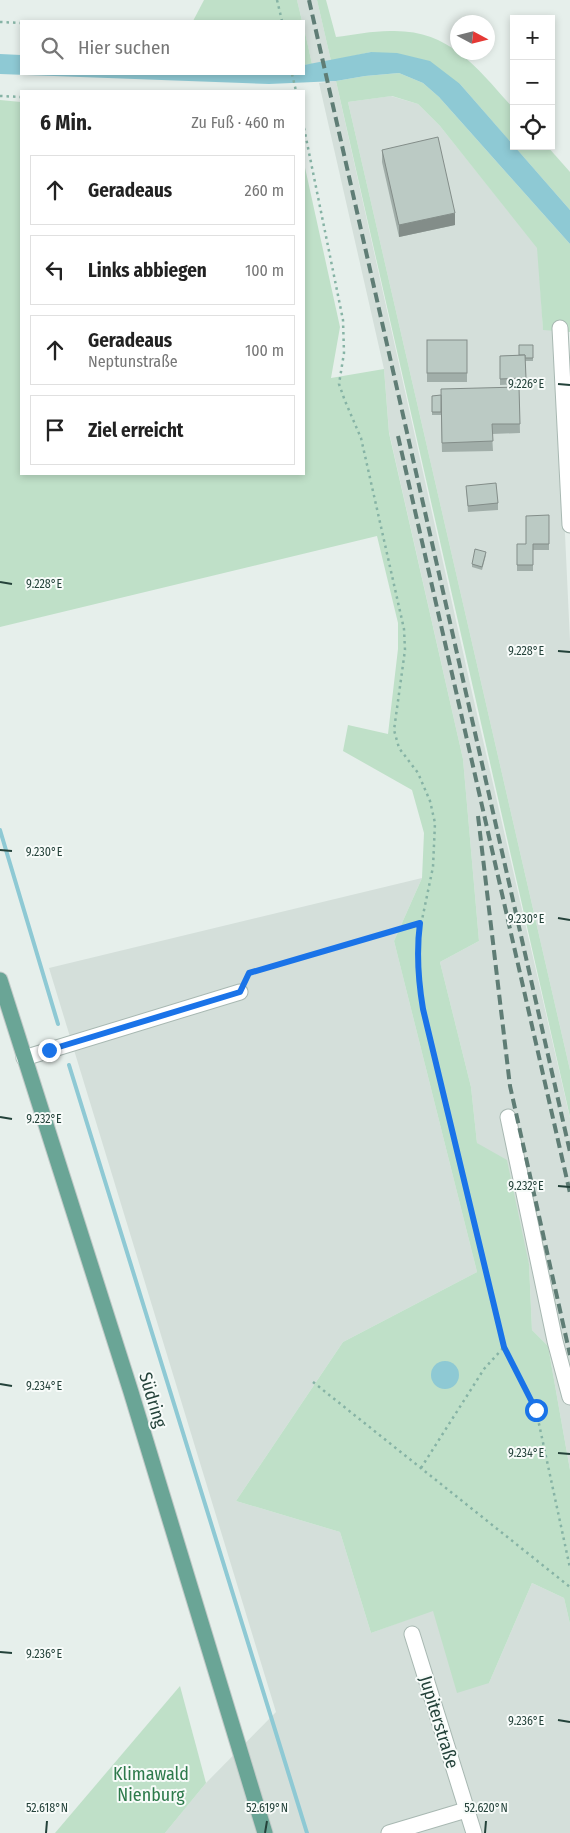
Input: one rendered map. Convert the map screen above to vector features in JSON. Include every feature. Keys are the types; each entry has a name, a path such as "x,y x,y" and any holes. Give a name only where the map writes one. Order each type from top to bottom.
{"main road":[{"name":"Südring","path":"0,980 131,1392 265,1833"}],"street":[{"path":"560,328 570,525"},
{"path":"24,1058 240,992"},
{"path":"508,1117 555,1341 570,1397"},
{"name":"Jupiterstraße","path":"412,1634 474,1833"},
{"path":"389,1833 466,1810"}],"path":[{"path":"277,0 281,20"},
{"path":"0,22 20,23"},
{"path":"292,75 296,90"},
{"path":"0,96 20,97"},
{"path":"305,133 343,320 344,353 339,384 361,438 404,629 405,650 394,730 399,748 418,773 430,801 435,823 430,891 420,923 418,939 418,974 423,1009 504,1347 536,1410 570,1568"},
{"path":"240,992 249,973 420,923"},
{"path":"421,1468 484,1369 504,1347"},
{"path":"313,1382 570,1587"}],"shaded area":[{"path":"297,0 317,0 331,61 312,64 305,32 305,20 302,20"},
{"path":"336,81 471,688 570,1118 570,1470 548,1346 532,1330 529,1264 477,1143 471,1087 440,962 479,941 463,759 389,432 384,369 319,83"},
{"path":"391,96 418,104 440,126 538,248 543,329 552,330 570,641 570,1070 348,102"},
{"path":"422,878 394,941 477,1272 343,1342 236,1501 340,1532 371,1633 433,1610 489,1683 532,1583 564,1598 570,1624 570,1833 165,1833 206,1783 276,1712 49,968"}],"green space":[{"path":"204,0 297,0 302,20 194,20"},
{"path":"317,0 326,0 336,37 383,31 411,32 446,44 450,47 450,60 468,60 510,105 510,141 460,84 371,52 331,61"},
{"path":"305,32 312,64 305,65"},
{"path":"399,73 423,83 439,97 570,244 570,332 543,330 537,248 440,126 418,104 392,96 348,102 570,1070 570,1117 336,81"},
{"path":"0,100 20,102 20,475 305,475 305,168 340,327 331,378 384,369 389,433 463,759 479,941 440,962 471,1087 477,1143 507,1160 529,1264 532,1330 548,1346 570,1470 570,1624 564,1598 532,1583 489,1683 457,1693 433,1611 371,1633 340,1532 236,1501 343,1342 477,1272 394,941 422,878 424,833 412,790 343,751 348,725 388,734 398,649 398,623 377,536 0,627"},
{"path":"518,150 551,150 570,172 570,210"},
{"name":"Klimawald Nienburg","path":"180,1686 206,1783 165,1833 55,1833"}],"water":[{"path":"371,52 397,53 430,61 460,84 510,141 510,150 518,150 570,210 570,244 439,97 423,83 399,73 336,81 269,84 27,75 305,75 305,65"},
{"path":"0,54 20,55 20,75 0,74"},
{"path":"445,1361 455,1365 459,1375 455,1385 445,1389 435,1385 431,1375 435,1365"}],"building":[{"path":"438,137 455,213 399,225 382,150"},
{"path":"427,340 467,340 467,373 427,373"},
{"path":"519,345 533,345 533,358 525,358 525,355 519,355"},
{"path":"525,355 526,378 500,379 500,356"},
{"path":"519,387 520,424 492,424 493,441 442,443 441,389"},
{"path":"441,395 441,412 432,412 432,396"},
{"path":"496,483 498,503 468,506 466,486"},
{"path":"549,515 549,544 533,544 533,565 517,565 517,544 526,544 526,516"},
{"path":"475,549 486,552 482,567 472,564"}],"waterway":[{"path":"0,830 58,1024"},
{"path":"69,1065 307,1833"}],"railway":[{"path":"309,0 570,1152"},
{"path":"398,436 570,1193"},
{"path":"478,816 510,1086 570,1355"}],"route":[{"path":"49,1050 240,992 249,973 420,923 417,957 423,1009 504,1347 536,1410"}]}
